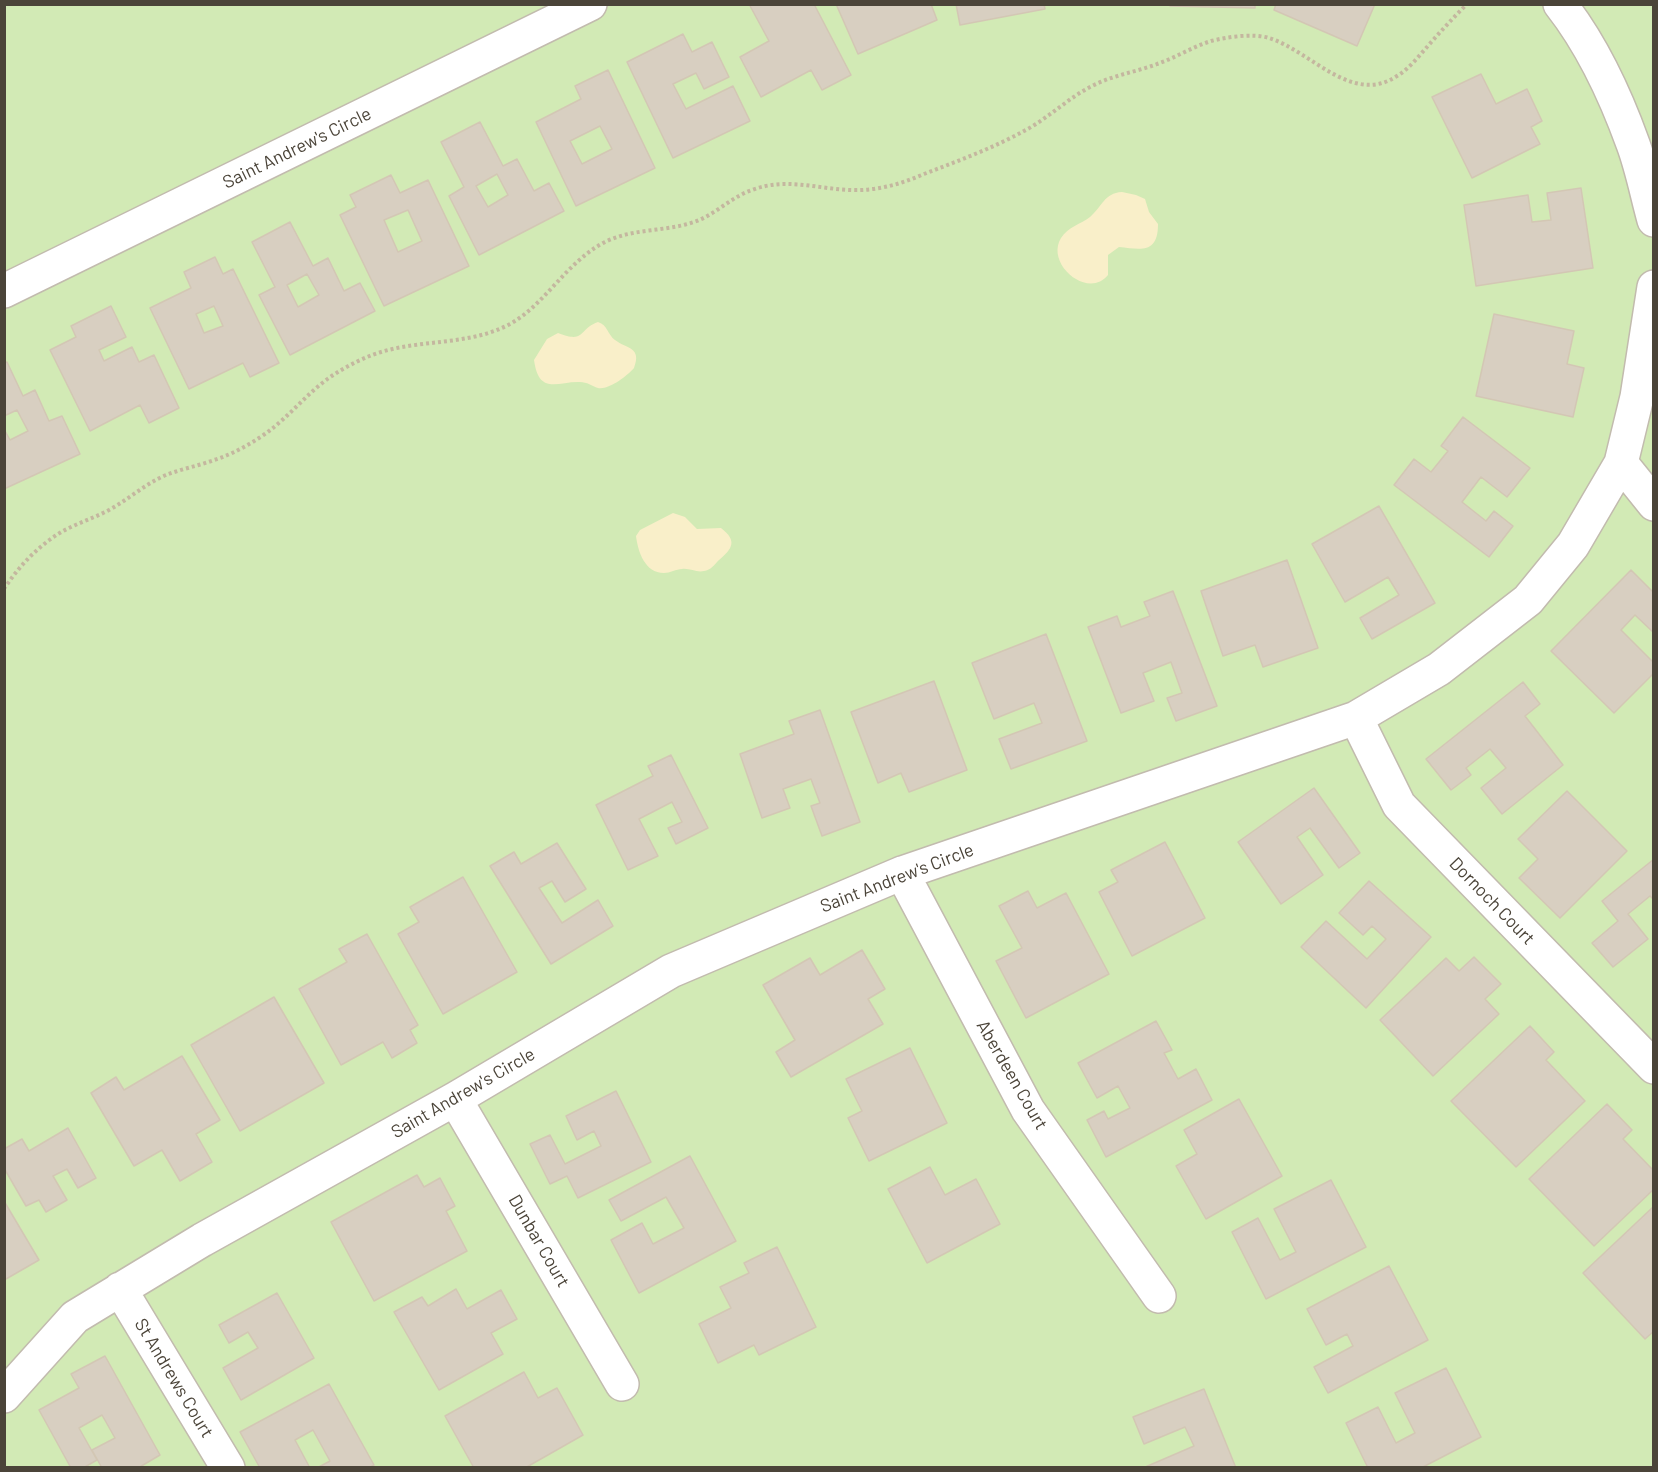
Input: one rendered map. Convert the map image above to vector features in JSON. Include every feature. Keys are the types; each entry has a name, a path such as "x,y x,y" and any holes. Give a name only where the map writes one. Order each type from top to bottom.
{"street":[{"name":"Saint Andrew's Circle","path":"4,291 590,4"},
{"path":"1560,4 1584,38 1603,71 1634,145 1653,220"},
{"name":"Saint Andrew's Circle","path":"4,1396 75,1317 202,1240 455,1099 671,971 902,873 1356,718 1439,669 1528,600 1573,545 1621,463 1637,396 1653,287"},
{"path":"1621,463 1653,504"},
{"name":"Dornoch Court","path":"1356,718 1399,805 1653,1067"},
{"name":"Aberdeen Court","path":"902,873 1028,1110 1159,1296"},
{"name":"Dunbar Court","path":"455,1099 622,1384"},
{"name":"St Andrews Court","path":"120,1289 228,1467"}],"path":[{"path":"4,589 24,562 61,532 109,510 167,474 233,453 280,424 324,382 352,364 374,354 401,347 469,340 513,323 583,257 605,242 626,234 698,221 749,191 766,185 784,183 872,190 895,185 996,145 1026,130 1098,83 1154,66 1212,41 1252,36 1267,37 1341,77 1361,86 1375,86 1402,74 1467,4"}],"green space":[{"path":"5,5 1653,5 1653,1467 5,1467"}],"sand":[{"path":"1122,192 1145,199 1149,212 1158,224 1155,241 1141,249 1119,247 1108,255 1108,275 1100,282 1080,281 1071,276 1059,258 1058,248 1061,238 1071,228 1090,217 1107,198"},
{"path":"598,322 604,325 615,340 635,352 634,368 618,382 602,388 583,382 545,383 540,378 534,360 547,339 558,333 578,336"},
{"path":"673,513 685,517 697,529 721,528 730,537 730,548 712,567 706,570 682,569 664,573 647,566 641,555 636,536 640,530"}],"building":[{"path":"749,4 814,4 851,75 822,90 811,70 761,97 740,57 769,41"},
{"path":"836,4 931,4 937,20 858,54"},
{"path":"956,4 1044,4 1045,9 960,25"},
{"path":"1170,4 1255,4 1255,8 1170,6"},
{"path":"1276,4 1375,4 1357,46 1274,10"},
{"path":"683,34 692,52 712,42 729,77 704,89 696,73 673,84 686,109 733,86 750,121 673,158 627,62"},
{"path":"608,70 655,168 576,206 536,122 581,99 575,86","holes":["600,126 612,149 582,164 570,141"]},
{"path":"1481,74 1496,104 1527,89 1542,121 1531,127 1540,144 1472,178 1432,97"},
{"path":"480,122 503,166 517,159 534,191 549,183 564,211 479,255 449,196 464,187 441,142","holes":["497,174 508,195 488,207 476,186"]},
{"path":"391,175 400,193 428,180 469,266 384,306 340,215 356,207 350,195","holes":["408,210 422,241 398,252 384,220"]},
{"path":"1581,188 1593,268 1476,286 1464,205 1528,195 1532,222 1551,220 1547,193"},
{"path":"290,222 313,266 328,258 344,291 360,283 375,311 290,355 259,295 275,287 252,242","holes":["307,274 319,295 298,307 287,285"]},
{"path":"215,257 223,274 233,269 279,363 250,377 243,363 189,389 150,308 191,288 184,272","holes":["214,306 223,326 204,333 196,314"]},
{"path":"111,306 126,337 99,350 104,361 132,347 139,362 154,355 179,408 149,423 140,405 90,431 50,350 76,337 71,326"},
{"path":"1494,314 1574,331 1567,364 1584,368 1573,417 1476,396"},
{"path":"7,362 23,396 35,390 49,421 62,416 80,454 4,489 4,429 10,440 28,431 17,410 4,416 4,363"},
{"path":"1463,417 1530,468 1507,497 1481,477 1462,502 1486,521 1494,511 1513,526 1489,557 1394,485 1414,459 1431,472 1448,451 1441,446"},
{"path":"1379,506 1435,603 1372,639 1360,618 1399,595 1388,577 1345,602 1312,544"},
{"path":"1287,560 1318,648 1263,667 1255,645 1223,656 1201,591"},
{"path":"1631,570 1654,593 1654,633 1635,615 1621,630 1654,663 1654,673 1614,713 1551,651"},
{"path":"1173,591 1217,706 1176,721 1167,698 1182,693 1171,662 1143,673 1154,701 1121,713 1088,627 1117,616 1121,627 1150,616 1144,602"},
{"path":"1046,634 1087,741 1011,769 999,739 1042,723 1034,703 994,719 972,663"},
{"path":"934,681 967,770 909,792 901,773 878,783 851,712"},
{"path":"1523,682 1540,704 1525,716 1563,765 1502,814 1481,788 1506,768 1490,749 1466,768 1471,775 1451,790 1426,759"},
{"path":"820,710 860,822 822,836 811,806 820,803 811,779 783,789 790,808 762,818 740,754 794,734 789,721"},
{"path":"671,755 708,828 676,844 668,828 682,822 672,802 639,819 658,856 628,870 596,805 653,776 648,766"},
{"path":"1314,788 1360,853 1339,868 1310,828 1297,837 1323,875 1281,904 1238,842"},
{"path":"1567,791 1627,851 1560,918 1519,878 1538,859 1518,839"},
{"path":"1165,842 1205,918 1132,956 1099,892 1118,882 1111,870"},
{"path":"557,843 586,889 565,902 552,881 539,888 562,923 598,900 613,926 551,964 490,866 514,852 521,864"},
{"path":"1654,859 1654,900 1650,896 1628,914 1648,939 1613,967 1592,943 1618,921 1602,901"},
{"path":"463,877 517,972 443,1014 398,934 419,922 410,907"},
{"path":"1369,881 1431,937 1366,1008 1301,947 1326,921 1367,959 1386,939 1372,926 1363,935 1339,913"},
{"path":"1028,891 1037,908 1066,893 1109,974 1026,1018 996,961 1022,948 999,906"},
{"path":"367,934 418,1025 410,1030 417,1043 392,1058 383,1042 341,1065 299,989 347,962 339,949"},
{"path":"862,950 885,989 868,999 883,1024 791,1077 776,1052 795,1040 763,985 810,958 820,975"},
{"path":"1474,957 1501,984 1485,999 1499,1014 1433,1076 1380,1020 1446,958 1459,971"},
{"path":"274,997 324,1083 240,1131 191,1045"},
{"path":"1156,1021 1172,1050 1164,1053 1178,1079 1196,1069 1212,1100 1106,1157 1087,1120 1104,1111 1108,1119 1130,1108 1118,1086 1097,1098 1078,1063"},
{"path":"1530,1026 1554,1052 1546,1060 1585,1101 1516,1167 1451,1101"},
{"path":"910,1048 947,1123 869,1161 848,1118 862,1111 846,1079"},
{"path":"182,1056 220,1120 196,1134 212,1162 180,1181 162,1150 134,1166 91,1093 116,1077 124,1090"},
{"path":"616,1091 651,1162 578,1198 567,1176 550,1184 530,1144 550,1135 565,1164 601,1146 594,1131 577,1140 566,1116"},
{"path":"1239,1099 1282,1176 1206,1219 1176,1166 1197,1154 1184,1130"},
{"path":"1607,1104 1632,1130 1623,1139 1654,1171 1654,1189 1594,1246 1529,1179"},
{"path":"68,1128 96,1178 78,1188 67,1169 53,1176 67,1200 46,1212 39,1200 26,1206 4,1168 4,1149 22,1139 29,1151"},
{"path":"690,1156 736,1241 639,1293 611,1240 642,1223 653,1244 684,1228 666,1197 621,1221 609,1200"},
{"path":"930,1167 945,1195 976,1179 1000,1224 927,1263 888,1189"},
{"path":"417,1175 424,1187 440,1178 455,1206 446,1211 467,1251 374,1301 331,1222"},
{"path":"1331,1180 1366,1247 1266,1299 1232,1232 1258,1218 1280,1260 1296,1252 1274,1209"},
{"path":"4,1201 39,1260 6,1279 4,1276"},
{"path":"1653,1207 1654,1331 1645,1339 1583,1273"},
{"path":"777,1247 816,1327 759,1355 754,1345 718,1363 699,1324 731,1308 720,1287 749,1273 744,1263"},
{"path":"1389,1266 1428,1340 1328,1393 1314,1367 1353,1346 1347,1334 1326,1345 1307,1309"},
{"path":"456,1289 467,1309 501,1290 517,1319 491,1333 503,1354 439,1390 394,1312 422,1297 428,1306"},
{"path":"277,1293 314,1358 241,1400 223,1368 258,1348 248,1332 229,1343 219,1325"},
{"path":"105,1356 160,1455 138,1468 102,1468 92,1450 115,1438 102,1415 79,1428 97,1460 83,1468 71,1468 39,1410 79,1388 71,1374"},
{"path":"1446,1368 1481,1437 1421,1468 1368,1468 1346,1423 1378,1407 1396,1443 1415,1433 1395,1393"},
{"path":"524,1372 538,1398 557,1388 583,1435 525,1468 474,1468 445,1416"},
{"path":"329,1384 374,1465 369,1468 317,1468 330,1461 313,1430 295,1440 310,1468 260,1468 240,1432"},
{"path":"1204,1389 1236,1468 1143,1468 1194,1446 1185,1427 1144,1444 1133,1417"}]}
